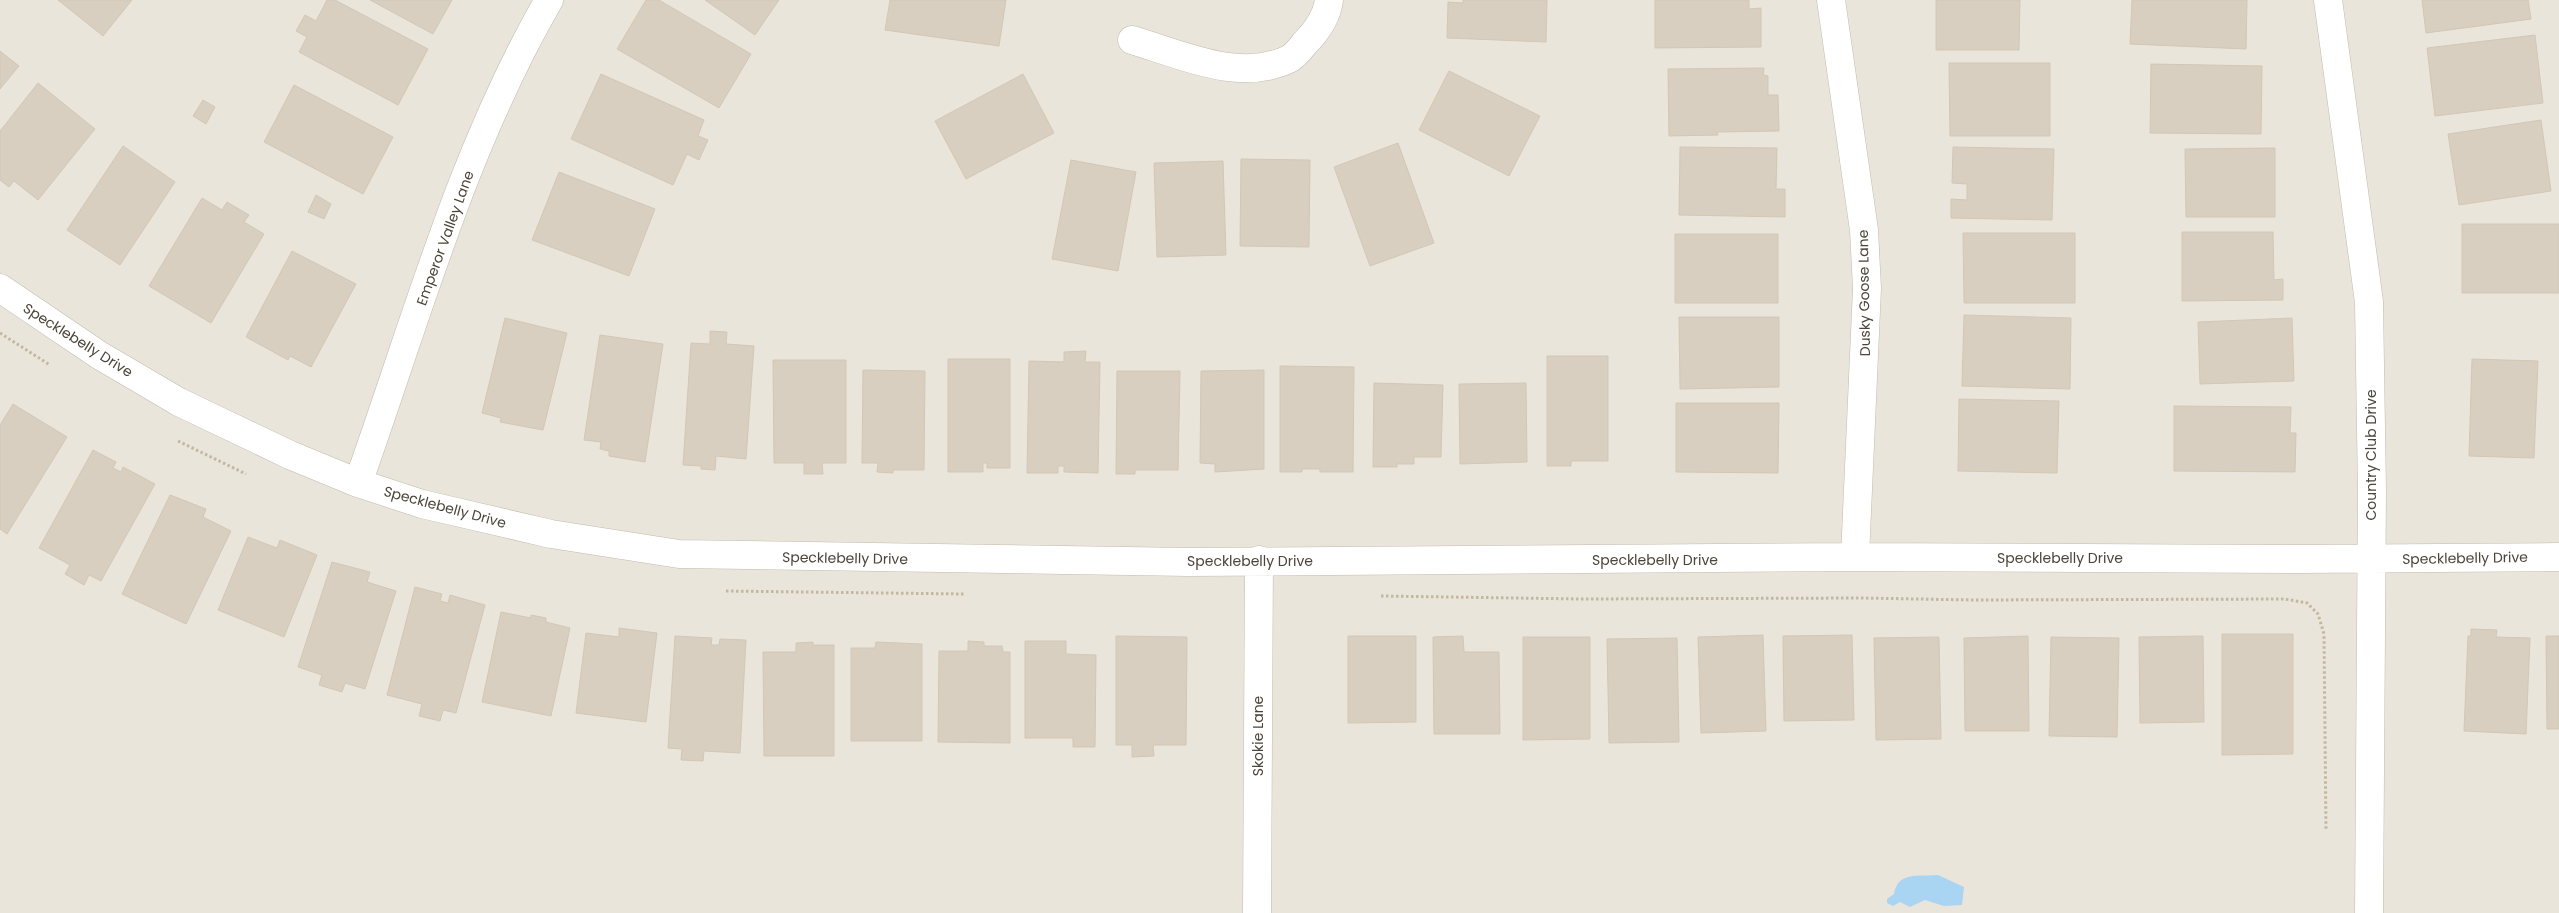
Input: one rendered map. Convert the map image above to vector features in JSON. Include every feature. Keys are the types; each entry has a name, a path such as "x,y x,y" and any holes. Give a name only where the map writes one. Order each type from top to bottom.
{"street":[{"name":"Emperor Valley Lane","path":"358,483 434,262 481,138 549,0"},
{"path":"1132,40 1233,69 1260,68 1290,59 1314,34 1328,10 1329,0"},
{"name":"Dusky Goose Lane","path":"1831,0 1864,230 1867,288 1855,557"},
{"name":"Country Club Drive","path":"2328,0 2369,302 2372,378 2369,913"},
{"name":"Specklebelly Drive","path":"0,288 99,355 179,402 290,456 358,483 422,504 551,534 679,554 1079,561 1696,560 1855,557 2370,559 2559,557"},
{"name":"Skokie Lane","path":"1257,913 1259,560"}],"shaded area":[{"path":"0,0 2559,0 2559,913 0,913"}],"water":[{"path":"1938,875 1964,887 1962,905 1944,906 1925,900 1910,907 1900,902 1893,906 1887,903 1887,899 1894,894 1896,886 1905,878"}],"building":[{"path":"58,0 132,0 103,36"},
{"path":"327,0 335,0 428,49 398,105 299,52 307,37 296,31 305,15 316,21"},
{"path":"370,0 452,0 433,34"},
{"path":"646,0 659,0 751,54 719,108 617,49"},
{"path":"705,0 779,0 755,35"},
{"path":"890,0 1006,0 999,46 885,30"},
{"path":"1463,0 1547,0 1546,42 1447,38 1448,2 1463,3"},
{"path":"1655,0 1749,0 1749,9 1761,8 1761,47 1655,48"},
{"path":"1936,0 2020,0 2019,50 1936,50"},
{"path":"2132,0 2247,0 2246,49 2130,44"},
{"path":"2422,0 2528,0 2531,19 2426,33"},
{"path":"2535,35 2543,103 2435,116 2427,48"},
{"path":"0,51 19,66 0,89"},
{"path":"1949,63 2050,63 2050,136 1950,136"},
{"path":"2151,64 2262,66 2261,134 2150,133"},
{"path":"1764,68 1763,75 1768,76 1768,95 1778,95 1779,131 1717,132 1718,135 1669,136 1668,69"},
{"path":"1449,71 1540,116 1509,176 1419,130"},
{"path":"601,74 704,120 698,136 708,140 699,160 687,154 673,185 571,139"},
{"path":"1023,74 1054,133 966,179 935,121"},
{"path":"38,83 95,129 38,200 14,181 9,187 0,180 0,131"},
{"path":"294,85 393,137 363,194 264,142"},
{"path":"203,100 215,107 206,124 193,116"},
{"path":"2541,120 2551,191 2459,205 2448,134"},
{"path":"1398,143 1434,243 1370,266 1334,167"},
{"path":"123,146 175,182 120,265 67,230"},
{"path":"1680,147 1777,148 1776,189 1785,189 1785,217 1679,215"},
{"path":"1953,147 2054,149 2052,220 1951,218 1951,199 1967,200 1967,184 1952,183"},
{"path":"2275,148 2275,217 2186,217 2185,149"},
{"path":"1241,159 1310,160 1309,247 1240,246"},
{"path":"1071,160 1136,172 1118,271 1052,259"},
{"path":"1223,161 1226,255 1157,257 1154,163"},
{"path":"559,172 655,209 629,276 532,240"},
{"path":"316,195 331,204 324,219 308,212"},
{"path":"202,198 222,210 227,202 249,215 244,222 264,234 211,323 149,286"},
{"path":"2462,224 2559,224 2559,293 2462,293"},
{"path":"2182,232 2273,232 2274,280 2283,279 2283,300 2182,301"},
{"path":"1963,233 2075,233 2075,303 1964,303"},
{"path":"1675,234 1778,234 1778,303 1675,303"},
{"path":"292,251 356,284 311,367 290,356 288,360 246,337"},
{"path":"1964,315 2071,318 2070,389 1962,386"},
{"path":"1679,317 1779,317 1779,387 1680,389"},
{"path":"505,318 567,333 543,430 500,422 501,418 482,413"},
{"path":"2292,318 2294,381 2200,384 2198,322"},
{"path":"710,331 727,332 726,344 754,346 746,459 716,456 715,470 701,469 701,466 683,465 691,343 710,344"},
{"path":"600,335 663,344 645,462 609,456 609,451 600,449 601,442 584,440"},
{"path":"1086,351 1085,362 1100,362 1098,473 1064,472 1064,466 1058,466 1058,473 1027,473 1029,361 1064,362 1064,352"},
{"path":"1547,356 1608,356 1608,461 1571,461 1571,466 1547,466"},
{"path":"948,359 1010,359 1010,468 987,468 987,463 983,463 983,472 948,472"},
{"path":"2472,359 2538,361 2534,458 2469,456"},
{"path":"773,360 846,360 846,463 822,463 823,474 804,474 804,463 774,463"},
{"path":"1280,366 1354,367 1353,472 1320,472 1320,469 1302,469 1302,472 1280,472"},
{"path":"863,370 925,371 924,470 893,470 893,473 877,472 878,463 862,463"},
{"path":"1264,370 1264,469 1215,472 1215,464 1200,463 1201,371"},
{"path":"1117,371 1180,371 1178,470 1135,470 1135,474 1116,474"},
{"path":"1374,383 1443,385 1441,457 1414,457 1414,464 1397,464 1397,467 1373,467"},
{"path":"1526,383 1527,462 1460,464 1459,384"},
{"path":"1959,399 2059,401 2057,473 1958,471"},
{"path":"1676,403 1779,403 1778,473 1676,472"},
{"path":"13,404 67,437 7,534 0,529 0,425"},
{"path":"2174,406 2291,407 2290,433 2296,433 2295,472 2174,471"},
{"path":"93,450 116,462 113,468 121,472 123,467 155,484 101,581 89,575 84,585 65,574 70,565 39,548"},
{"path":"170,495 206,509 203,517 231,531 186,624 122,594"},
{"path":"248,537 277,548 280,540 317,555 284,637 218,610"},
{"path":"332,562 370,572 367,582 396,591 365,689 345,683 342,692 319,685 322,675 298,667"},
{"path":"415,587 442,594 440,601 448,603 450,595 485,605 456,713 443,710 440,721 419,716 422,704 387,695"},
{"path":"501,612 531,618 531,615 546,618 546,622 570,628 551,716 482,702"},
{"path":"619,628 657,633 646,722 576,713 586,633 619,637"},
{"path":"2471,629 2497,630 2496,637 2530,638 2526,734 2464,731 2468,636 2471,636"},
{"path":"2222,634 2293,634 2293,754 2222,755"},
{"path":"1763,635 1766,731 1701,733 1698,637"},
{"path":"1852,635 1854,720 1784,721 1783,636"},
{"path":"675,636 712,638 711,645 719,645 720,639 746,640 740,753 704,751 703,761 681,760 682,749 668,748"},
{"path":"1116,636 1187,637 1186,745 1153,745 1154,756 1132,757 1132,745 1116,745"},
{"path":"1348,636 1416,636 1416,722 1348,723"},
{"path":"1463,636 1464,652 1499,652 1500,734 1434,734 1433,637"},
{"path":"2028,636 2029,731 1965,731 1964,638"},
{"path":"2203,636 2204,722 2140,723 2139,637"},
{"path":"2546,636 2559,636 2559,729 2547,729"},
{"path":"1523,637 1590,637 1590,739 1523,740"},
{"path":"1939,637 1941,739 1876,740 1874,638"},
{"path":"2051,637 2119,638 2117,737 2049,736"},
{"path":"1677,638 1679,742 1609,743 1607,639"},
{"path":"968,641 984,642 984,646 1002,646 1003,652 1010,652 1010,743 938,742 939,651 968,651"},
{"path":"1025,641 1066,641 1066,654 1096,655 1095,747 1073,747 1073,738 1025,738"},
{"path":"813,642 813,645 834,645 834,756 764,756 763,652 796,652 796,643"},
{"path":"876,642 922,644 922,741 851,741 851,648 875,648"}]}
